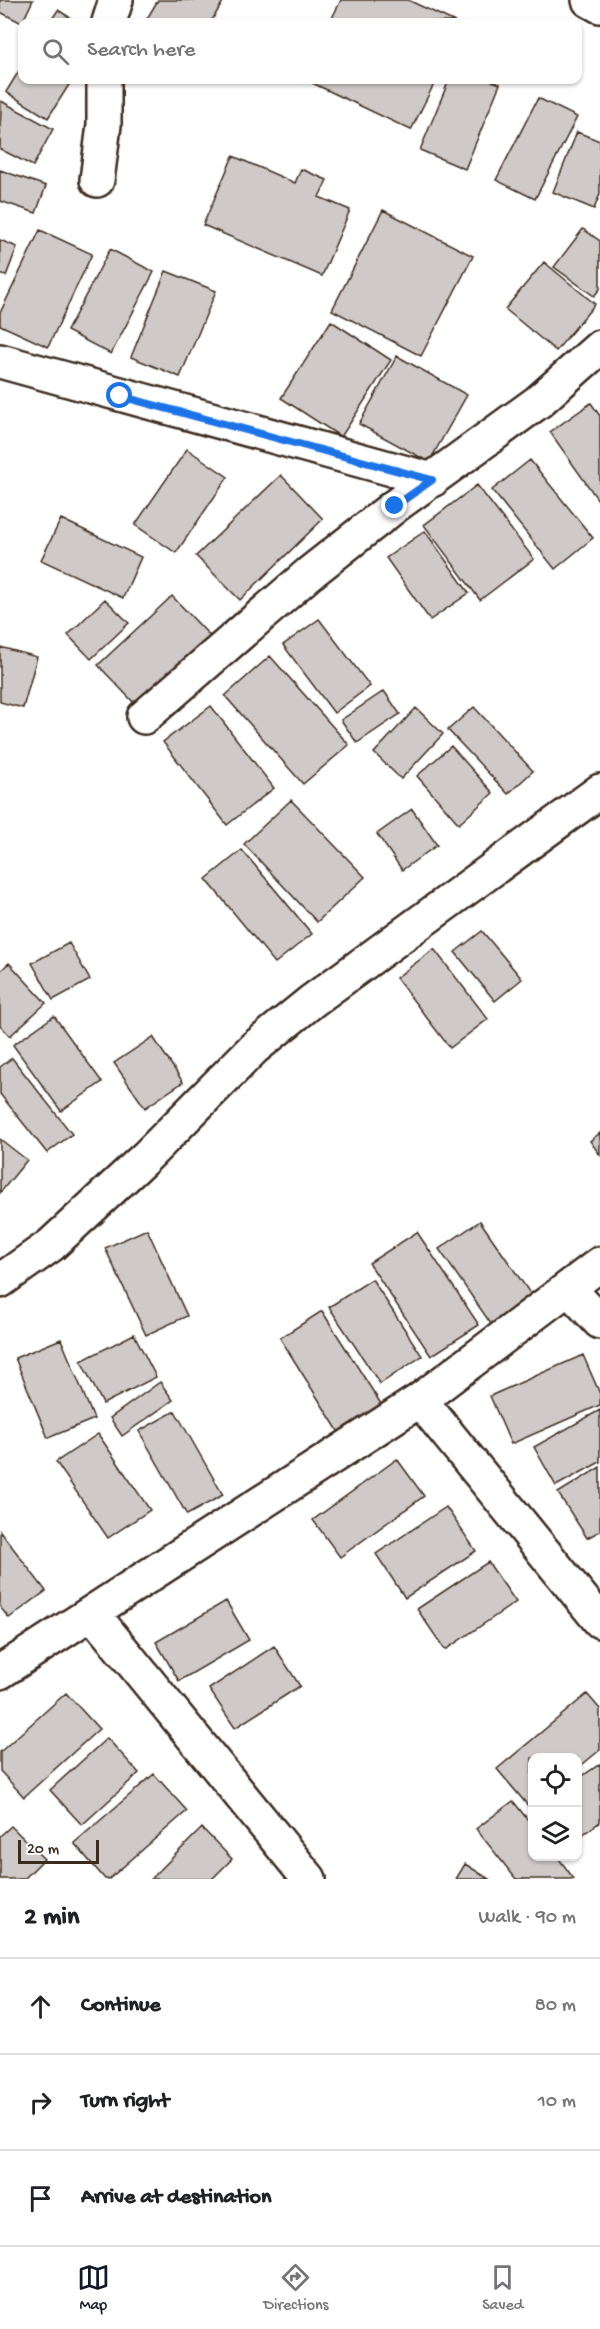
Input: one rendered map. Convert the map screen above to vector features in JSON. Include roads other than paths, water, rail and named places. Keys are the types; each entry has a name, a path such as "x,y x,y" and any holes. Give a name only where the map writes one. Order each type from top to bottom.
{"street":[{"path":"110,18 116,0"},
{"path":"589,0 600,6"},
{"path":"97,180 104,124 104,84"},
{"path":"144,717 310,573 395,506 538,402 600,347"},
{"path":"0,361 432,480"},
{"path":"0,1281 51,1245 146,1157 254,1048 312,1001 600,791"},
{"path":"0,1672 420,1400 600,1264"},
{"path":"568,1288 600,1322"},
{"path":"420,1400 600,1621"},
{"path":"92,1613 309,1879"}]}
